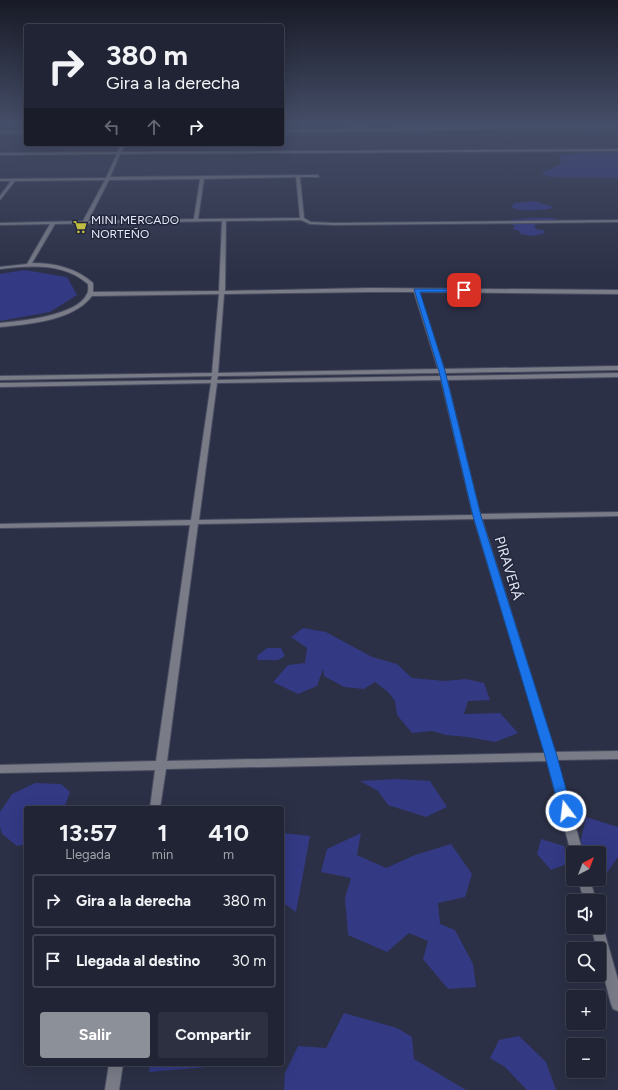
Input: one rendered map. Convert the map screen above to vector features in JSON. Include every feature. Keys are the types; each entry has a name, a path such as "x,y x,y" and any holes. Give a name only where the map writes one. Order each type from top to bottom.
{"street":[{"path":"85,222 110,174"},
{"path":"298,176 302,219"},
{"path":"0,180 318,176"},
{"path":"196,219 202,178"},
{"path":"0,199 14,180"},
{"path":"0,224 196,219 302,219 310,223 334,224 618,221"},
{"path":"155,806 214,378 222,292 224,220"},
{"path":"29,265 53,223"},
{"path":"0,268 29,265 64,269 84,276 91,284 90,294 82,303 62,313 25,323 0,325"},
{"path":"90,294 416,290 618,292"},
{"name":"PIRAVERÁ","path":"416,290 443,375 477,516 551,756 575,846"},
{"path":"443,375 618,368"},
{"path":"0,378 618,375"},
{"path":"0,385 214,378"},
{"path":"0,526 618,514"},
{"path":"0,769 618,755"},
{"path":"599,934 618,1004"},
{"path":"112,1090 116,1066"}],"shaded area":[{"path":"543,174 618,174 618,178 550,177"},
{"path":"535,201 553,207 550,209 519,210 511,207 515,203"},
{"path":"553,218 559,220 553,223 534,226 536,229 543,230 545,233 534,236 520,234 519,231 513,229 515,226 507,222 509,220"},
{"path":"24,270 67,277 77,295 50,312 0,321 0,274"},
{"path":"303,628 326,632 372,657 397,664 412,678 445,681 466,679 484,683 490,700 468,701 464,714 500,713 518,733 495,742 446,735 432,731 412,733 397,715 395,701 388,692 375,682 364,689 344,687 324,676 323,669 317,686 298,694 273,682 288,665 305,663 307,648 291,637"},
{"path":"267,648 281,648 285,656 278,660 258,660 257,656"},
{"path":"396,779 430,781 447,807 426,817 388,805 378,791 360,781"},
{"path":"35,783 61,784 70,792 65,806 24,806 24,844 17,846 2,834 0,827 0,812 12,794"},
{"path":"586,817 618,827 618,857 606,874 606,846 580,846"},
{"path":"284,833 310,836 296,912 284,903"},
{"path":"361,833 357,855 386,868 415,855 451,844 472,874 465,897 438,903 440,924 455,930 473,964 476,987 448,989 423,959 428,941 409,933 387,952 348,935 345,898 351,878 321,872 327,849"},
{"path":"541,839 564,846 566,864 551,870 537,854"},
{"path":"344,1013 397,1028 412,1037 414,1059 466,1090 284,1090 285,1073 298,1046 326,1048"},
{"path":"519,1036 546,1062 556,1090 527,1090 505,1067 490,1058 499,1040"},
{"path":"150,1066 219,1066 149,1072"}],"place":[{"name":"MINI MERCADO NORTEÑO","path":"80,227"}],"route":[{"path":"464,290 416,290 442,371 477,516 551,756 566,811"}]}
